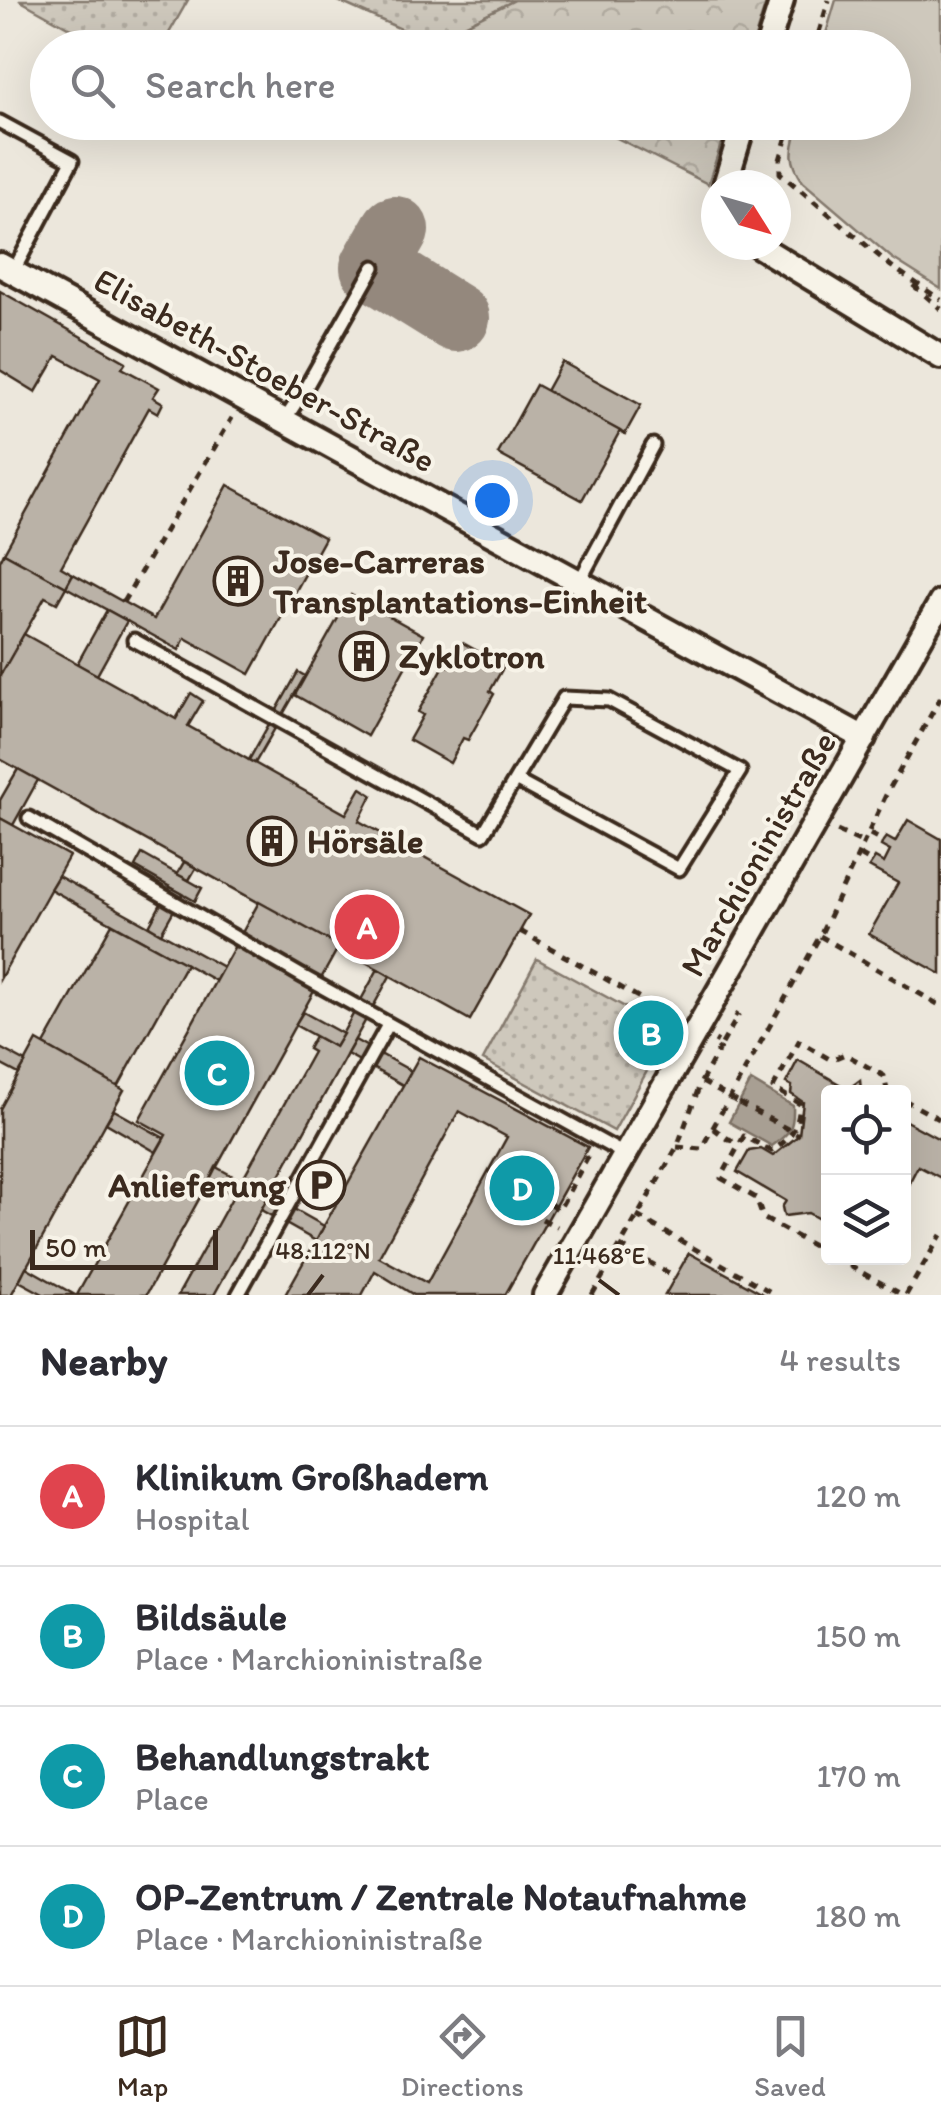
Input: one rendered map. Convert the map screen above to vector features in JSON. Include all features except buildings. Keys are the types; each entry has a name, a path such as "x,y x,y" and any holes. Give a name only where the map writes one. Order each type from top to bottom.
{"street":[{"path":"773,30 782,0"},
{"path":"730,170 739,140"},
{"path":"782,260 941,357"},
{"name":"Elisabeth-Stoeber-Straße","path":"6,268 864,738"},
{"name":"Marchioninistraße","path":"545,1295 941,602"}],"lane":[{"path":"0,122 30,138"},
{"path":"6,268 72,160 34,140"},
{"path":"284,420 374,267"},
{"path":"579,582 653,445"},
{"path":"134,640 483,834 515,780 564,698 609,700 740,771 679,869 515,780"},
{"path":"29,818 388,1025 627,1156"},
{"path":"238,1295 388,1025"}],"path":[{"path":"820,30 829,0"},
{"path":"786,140 780,173 941,308"},
{"path":"891,266 941,300"},
{"path":"124,602 244,398"},
{"path":"677,1147 701,1149 820,936 886,795 941,697"},
{"path":"817,822 866,844"},
{"path":"870,834 884,842"},
{"path":"860,855 872,862"},
{"path":"520,932 698,1030"},
{"path":"820,936 941,1006"},
{"path":"722,1044 738,1016 735,1014"},
{"path":"821,1250 764,1218 756,1198 722,1178 744,1136 772,1150 791,1138 798,1124 800,1104 773,1088 798,1041 831,1060 845,1054 884,1076 886,1085"},
{"path":"592,1295 677,1147 701,1082 799,1136"},
{"path":"911,1104 941,1120"},
{"path":"713,1128 740,1144"},
{"path":"550,1204 559,1210"},
{"path":"637,1216 776,1295"},
{"path":"542,1219 558,1228"},
{"path":"849,1265 904,1295 941,1235"},
{"path":"620,1246 676,1277"}],"green space":[{"path":"19,0 188,0 171,30 73,30"},
{"path":"336,0 515,0 454,30 403,30"},
{"path":"515,0 767,0 757,30 454,30"},
{"path":"836,0 941,0 941,289 892,258 803,182 795,166 795,140 911,140 911,30 827,30"},
{"path":"621,140 722,140 713,170 701,170 701,180"},
{"path":"537,959 669,1031 614,1131 483,1060"}],"shaded area":[{"path":"751,1081 793,1106 790,1129 772,1146 729,1122"}],"taxiway":[{"path":"395,230 374,267 456,318"}],"place":[{"name":"Jose-Carreras Transplantations-Einheit","path":"238,581"},
{"name":"Zyklotron","path":"364,656"},
{"name":"Hörsäle","path":"272,841"},
{"name":"Klinikum Großhadern","path":"367,927"},
{"name":"Bildsäule","path":"651,1033"},
{"name":"Behandlungstrakt","path":"217,1073"},
{"name":"Anlieferung","path":"321,1185"},
{"name":"OP-Zentrum / Zentrale Notaufnahme","path":"522,1188"}]}
